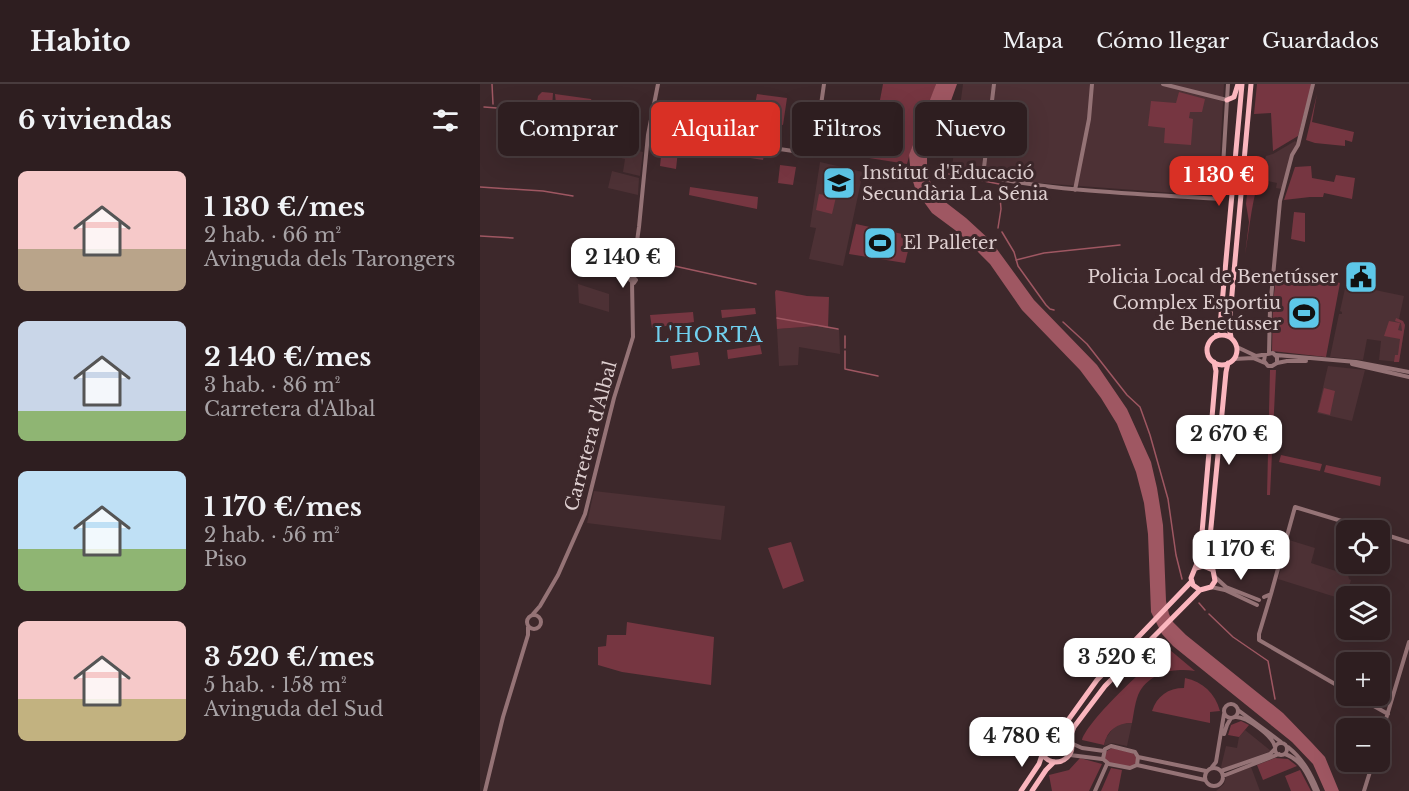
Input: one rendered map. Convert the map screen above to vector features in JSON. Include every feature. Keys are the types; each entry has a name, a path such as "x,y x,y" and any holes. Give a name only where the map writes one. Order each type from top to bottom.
{"main road":[{"path":"1227,98 1234,97 1240,84"},
{"path":"1061,730 1097,680 1191,582 1191,574 1200,556 1216,371 1208,348 1220,326 1240,84"},
{"path":"1214,362 1228,363 1234,359 1237,347 1231,337 1229,327 1251,84"},
{"path":"1216,336 1231,337"},
{"path":"1070,737 1074,727 1105,686 1200,590 1211,587 1215,577 1208,558 1228,363"},
{"path":"1196,568 1203,566 1210,568"},
{"path":"1191,582 1200,590"},
{"path":"1021,791 1039,765 1042,755 1040,744 1045,734 1052,730 1061,730 1070,737 1073,744 1070,754 1063,761 1054,762 1042,755"},
{"path":"1032,791 1054,762"}],"street":[{"name":"Carretera d'Albal","path":"533,614 558,575 585,514 611,408 633,337 633,279 649,130 658,84"},
{"path":"649,130 814,154 824,84"},
{"path":"994,84 983,176 1030,186 1221,200 1228,84"},
{"path":"1075,190 1089,119 1092,84"},
{"path":"1163,84 1227,98"},
{"path":"1265,363 1280,201 1292,155 1298,145 1313,84"},
{"path":"1237,347 1256,356 1267,354 1356,362 1408,374"},
{"path":"1276,355 1277,363"},
{"path":"1234,359 1253,358 1270,366 1296,361 1351,364 1408,374"},
{"path":"1260,608 1269,601 1295,507 1338,520"},
{"path":"1390,536 1409,542"},
{"path":"1215,577 1260,608"},
{"path":"1211,587 1227,590 1260,608"},
{"path":"1271,594 1264,597 1260,608 1263,619 1258,639 1336,685"},
{"path":"1264,597 1269,601"},
{"name":"Carretera d'Albal","path":"539,616 540,606"},
{"path":"485,791 507,700 528,635 527,618 533,614 539,616 540,625 528,635"},
{"path":"528,627 534,629"},
{"path":"1387,718 1408,646"},
{"path":"1070,754 1103,759 1107,764 1130,768 1137,765 1205,780 1212,785 1220,783 1216,759 1223,709 1228,704 1234,705 1299,757 1311,774 1316,791"},
{"path":"1374,706 1388,714"},
{"path":"1218,771 1226,727 1238,710"},
{"path":"1224,714 1248,720 1272,740 1279,754"},
{"path":"1218,771 1270,754 1281,742"},
{"path":"1073,744 1082,748 1104,751"},
{"path":"1103,759 1104,751 1108,747 1115,747 1133,751 1138,757 1206,771 1218,771 1285,754 1300,763 1316,791"},
{"path":"1285,754 1288,747"},
{"path":"1137,765 1138,757"},
{"path":"1095,791 1107,764"},
{"path":"1205,780 1206,771"},
{"path":"1364,791 1370,772"},
{"path":"1210,791 1212,785"}],"shaded area":[{"path":"883,84 936,84 930,102 915,102 915,138 907,164 869,158 869,156 903,156 903,102 880,102"},
{"path":"936,84 957,84 951,102 929,102"},
{"path":"963,84 1224,84 1218,193 1215,196 1026,182 952,167 953,156 1027,156 1027,102 961,102"},
{"path":"1257,84 1312,84 1298,136 1273,151 1271,113 1254,114"},
{"path":"542,92 553,93 552,102 537,102"},
{"path":"1179,92 1205,99 1202,112 1190,112 1189,118 1193,119 1191,145 1164,143 1165,128 1148,126 1151,101 1176,103"},
{"path":"555,94 591,99 592,102 556,102"},
{"path":"757,94 787,98 783,125 780,125 780,102 755,102"},
{"path":"1317,94 1312,122 1354,132 1352,142 1345,140 1345,146 1306,140"},
{"path":"915,139 915,156 927,156 927,171 931,184 944,201 991,241 1034,300 1097,365 1127,409 1151,462 1157,488 1163,525 1166,601 1173,622 1283,713 1325,757 1339,791 1325,791 1313,764 1292,742 1173,646 1162,634 1151,612 1148,534 1144,503 1136,472 1117,424 1080,370 1022,310 990,264 959,233 932,213 916,191 911,175 909,155"},
{"path":"1295,141 1297,143 1291,155 1282,189 1276,188 1277,183 1259,179 1266,156"},
{"path":"639,151 643,152 640,176 623,172 625,159 613,156 639,156"},
{"path":"661,156 677,156 676,169 660,166"},
{"path":"738,156 764,156 763,160"},
{"path":"820,162 863,172 843,266 809,259 816,228 810,227"},
{"path":"780,165 796,167 793,185 778,183"},
{"path":"1311,166 1312,178 1334,182 1336,175 1355,178 1352,199 1324,193 1323,197 1284,200 1295,167"},
{"path":"612,171 639,178 638,195 608,188"},
{"path":"1248,184 1257,186 1245,255 1249,222 1246,204"},
{"path":"690,187 758,197 757,209 689,195"},
{"path":"819,194 836,197 832,214 816,210"},
{"path":"1294,212 1305,213 1305,242 1291,239"},
{"name":"El Palleter","path":"856,224 907,235 907,238 911,239 905,263 849,254"},
{"name":"Complex Esportiu de Benetússer","path":"1277,270 1340,283 1326,357 1272,351 1273,302"},
{"path":"578,284 609,294 609,312 579,303"},
{"path":"1346,284 1404,296 1399,319 1405,325 1399,362 1379,360 1381,341 1367,339 1363,360 1330,357 1339,314 1342,314 1340,311"},
{"path":"776,290 807,296 829,297 828,328 817,326 777,329"},
{"path":"755,308 756,314 722,318 721,310"},
{"path":"693,312 694,322 652,328 650,315"},
{"path":"1396,318 1403,321 1405,325 1399,362 1394,362 1395,355 1398,355 1400,339 1384,336 1389,321 1400,323 1398,330 1402,331 1401,323 1395,321"},
{"path":"817,326 839,329 840,354 799,347 798,365 779,366 777,329"},
{"path":"760,345 762,354 728,359 727,350"},
{"path":"698,352 700,365 672,369 670,356"},
{"path":"1328,366 1365,370 1352,421 1317,413"},
{"path":"1270,370 1276,370 1270,495 1267,495"},
{"path":"1324,388 1335,391 1330,415 1318,412"},
{"path":"1281,455 1322,464 1320,471 1279,462"},
{"path":"1326,465 1381,477 1380,486 1324,472"},
{"path":"594,491 725,506 721,540 587,523"},
{"path":"1289,540 1315,548 1311,563 1336,571 1336,574 1348,575 1351,580 1349,586 1336,586 1336,597 1278,579"},
{"path":"791,542 804,581 783,589 768,548"},
{"path":"627,622 714,637 711,685 622,672 598,665 598,647 606,646 607,635 626,635"},
{"path":"1170,650 1195,671 1172,671 1151,679 1138,695 1132,723 1122,724 1110,731 1104,745 1082,740 1095,719 1107,706 1149,666"},
{"path":"1185,678 1203,685 1215,699 1220,711 1210,712 1210,723 1152,711 1164,694 1173,689 1184,688"},
{"path":"1241,721 1249,725 1239,737 1228,735 1231,725"},
{"path":"1132,723 1127,746 1112,743 1104,746 1106,738 1114,727"},
{"path":"1245,730 1271,751 1223,769 1221,767 1226,746 1237,748 1239,737"},
{"path":"1112,748 1133,753 1137,758 1136,763 1131,767 1109,763 1104,758 1105,752"},
{"path":"1080,758 1102,764 1089,791 1052,791 1049,775 1069,770"},
{"path":"1275,758 1288,759 1297,766 1263,780 1257,765"},
{"path":"1251,767 1260,791 1216,791 1224,784 1226,777"},
{"path":"1111,768 1122,770 1118,791 1101,791"},
{"path":"1300,770 1311,791 1291,791 1285,776"}],"waterway":[{"path":"492,84 493,104"},
{"path":"484,107 498,108"},
{"path":"949,174 999,184 1001,209 998,228"},
{"path":"480,187 543,191 573,196"},
{"path":"1002,232 1014,252 1018,266 1046,305 1054,310"},
{"path":"480,236 513,238"},
{"path":"1016,260 1044,253 1120,245"},
{"path":"638,258 756,284"},
{"path":"777,318 838,329"},
{"path":"1063,322 1087,344 1127,395 1140,407 1168,499 1182,579"},
{"path":"845,336 845,348"},
{"path":"845,351 845,369 878,376"},
{"path":"1199,603 1205,610"},
{"path":"1209,614 1233,637 1268,661 1275,699"}],"place":[{"name":"Institut d'Educació Secundària La Sénia","path":"839,183"},
{"name":"El Palleter","path":"880,243"},
{"name":"Policia Local de Benetússer","path":"1361,277"},
{"name":"Complex Esportiu de Benetússer","path":"1304,313"}],"district":[{"name":"L'HORTA","path":"709,335"}]}
